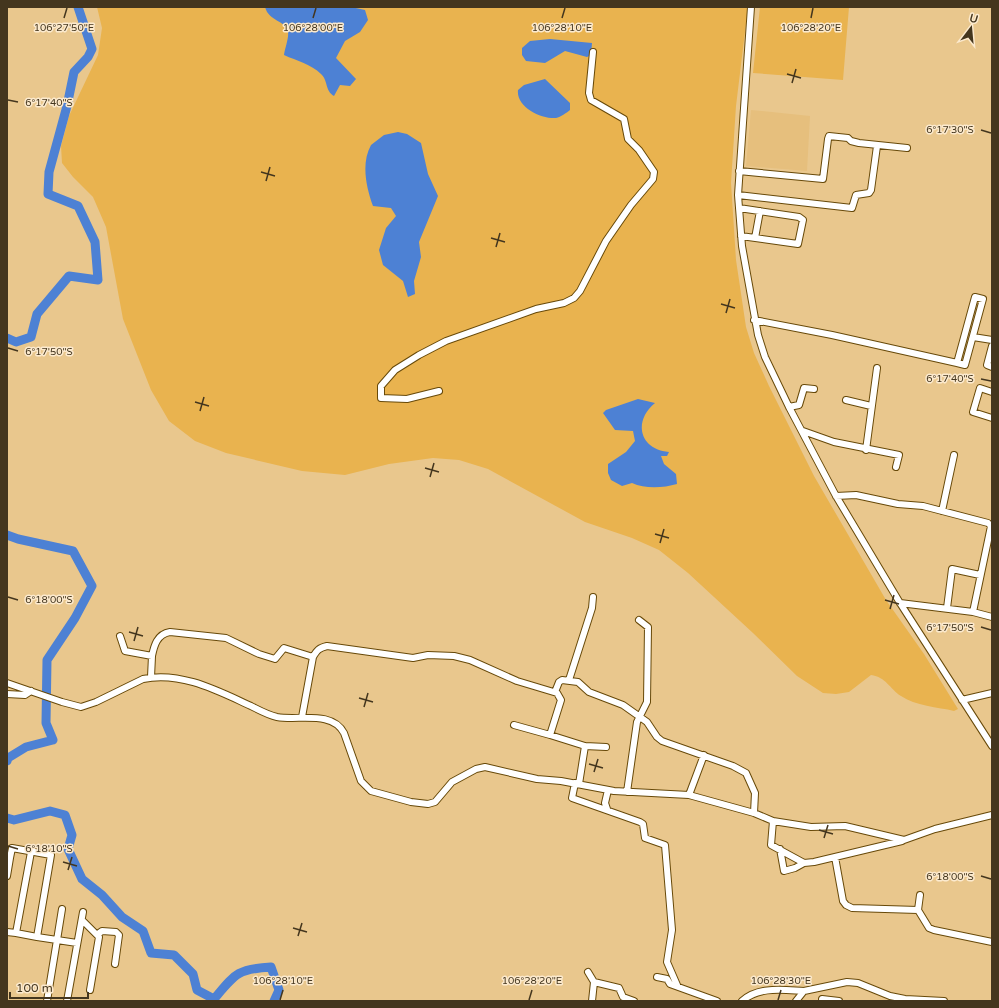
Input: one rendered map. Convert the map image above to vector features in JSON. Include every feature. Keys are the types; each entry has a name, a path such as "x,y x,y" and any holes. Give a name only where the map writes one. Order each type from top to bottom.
{"street":[{"path":"751,7 738,194 741,236 754,320 765,357 789,407 836,496 900,603 992,746"},
{"path":"439,391 407,399 381,398 381,386 395,370 446,341 536,309 564,303 574,298 580,291 606,241 631,205 653,179 654,172 639,150 628,139 624,119 591,100 589,93 593,52"},
{"path":"739,171 820,180 824,176 828,139 830,136 847,138 853,142 877,146 907,148"},
{"path":"738,194 852,208 856,195 869,192 871,190 877,146"},
{"path":"739,208 801,218 803,220 799,243 796,244 741,236"},
{"path":"755,238 760,211"},
{"path":"754,320 832,335 957,363 966,365 983,299 975,297 957,363"},
{"path":"973,337 992,340"},
{"path":"992,346 986,365 992,367"},
{"path":"866,450 877,368"},
{"path":"789,407 799,405 804,388 814,389"},
{"path":"992,392 980,388 973,412 992,418"},
{"path":"846,400 871,406"},
{"path":"803,431 834,442 866,450 899,455 896,467"},
{"path":"942,511 954,456"},
{"path":"836,496 856,495 898,504 923,506 988,523 992,526 972,612"},
{"path":"947,608 952,569 973,572 980,575"},
{"path":"569,680 593,597"},
{"path":"900,603 947,608 992,617"},
{"path":"627,792 638,722 647,702 648,630 647,625 639,620"},
{"path":"152,677 152,656 154,645 162,635 170,632 226,638 260,654 276,659 284,648 313,657"},
{"path":"120,636 125,651 152,656"},
{"path":"302,717 313,657 317,649 327,646 413,658 428,655 454,656 470,660 517,680 555,692 559,694 561,700 550,735"},
{"path":"7,683 72,705 88,706 131,684 152,677 201,684 277,717 302,717 331,721 341,727 361,782 371,791 411,802 428,804 435,802 450,784 480,767 485,767 537,779 608,790 689,795 754,813 773,821 811,827 845,826 904,840"},
{"path":"555,692 559,682 569,680 578,682 593,694 615,701 640,717 647,722 657,737 662,741 704,755 746,773 754,793 754,813"},
{"path":"7,694 25,695 31,691"},
{"path":"962,700 992,693"},
{"path":"514,726 585,746 606,747"},
{"path":"585,746 577,784 572,798 607,809 640,822 643,824 645,838 665,845 672,930 667,962 677,986"},
{"path":"689,795 704,755"},
{"path":"607,809 605,803 608,790"},
{"path":"780,849 784,871 796,868 804,863 904,840 935,829 992,815"},
{"path":"773,821 770,842 771,845 804,863"},
{"path":"7,876 12,848 51,855 37,937"},
{"path":"16,933 31,852"},
{"path":"835,857 843,902 846,905 852,908 918,910"},
{"path":"920,895 918,910 929,928 992,942"},
{"path":"46,1001 62,909"},
{"path":"67,1001 83,912"},
{"path":"82,920 98,934"},
{"path":"98,934 102,931 116,932 119,935 115,964"},
{"path":"7,932 77,943"},
{"path":"90,990 98,934"},
{"path":"588,972 594,982 592,1001"},
{"path":"657,977 667,979 669,984 712,1000"},
{"path":"594,982 619,988 623,998 634,1001"},
{"path":"742,1001 757,992 768,990 804,991 847,982 858,983 890,996 905,999 944,1001"},
{"path":"823,988 822,1000 839,1001"},
{"path":"796,1001 804,991"}],"shaded area":[{"path":"97,7 748,7 736,106 731,183 736,260 746,327 754,353 769,386 814,476 886,600 924,654 958,709 954,711 913,702 901,696 880,678 871,675 849,692 836,694 823,693 797,676 688,573 659,550 632,538 585,522 488,469 459,460 433,458 389,464 345,475 302,471 226,453 195,441 169,421 151,390 123,319 106,227 93,197 73,177 62,163 61,146 69,116 98,55 102,28"},
{"path":"760,7 849,7 843,80 753,73"},
{"path":"751,110 810,116 807,171 746,166"}],"water":[{"path":"265,7 351,7 365,10 368,20 360,32 345,41 336,58 356,79 350,86 340,85 334,96 329,91 323,76 317,71 308,65 284,55 288,37 287,28 270,16"},
{"path":"550,39 592,43 591,55 587,57 565,51 545,63 526,61 522,55 522,48 530,41"},
{"path":"545,79 570,103 570,110 556,118 550,118 531,111 525,107 518,96 518,90 524,85"},
{"path":"398,132 407,134 421,143 428,174 438,196 419,242 421,257 414,281 415,294 408,297 403,281 383,265 379,250 386,228 396,216 391,208 373,206 368,191 365,167 371,145 384,135"},
{"path":"638,399 655,403 648,410 644,418 642,433 651,446 659,450 669,452 667,456 661,456 664,464 676,474 677,484 654,487 632,483 622,486 611,480 608,473 608,464 626,452 635,441 633,431 615,430 603,413 606,410"}],"waterway":[{"path":"7,338 16,342 31,337 37,314 69,276 98,280 95,242 78,206 48,194 49,172 67,106 74,72 88,57 92,49 78,7"},
{"path":"7,535 18,539 73,551 92,586 75,618 47,660 46,723 53,740 26,747 8,758 7,761"},
{"path":"7,818 14,820 50,811 65,815 72,835 68,849 82,879 102,895 122,917 143,931 151,953 174,955 193,974 197,990 214,999 232,978 238,974 251,969 271,967 279,990 274,1001"}]}
